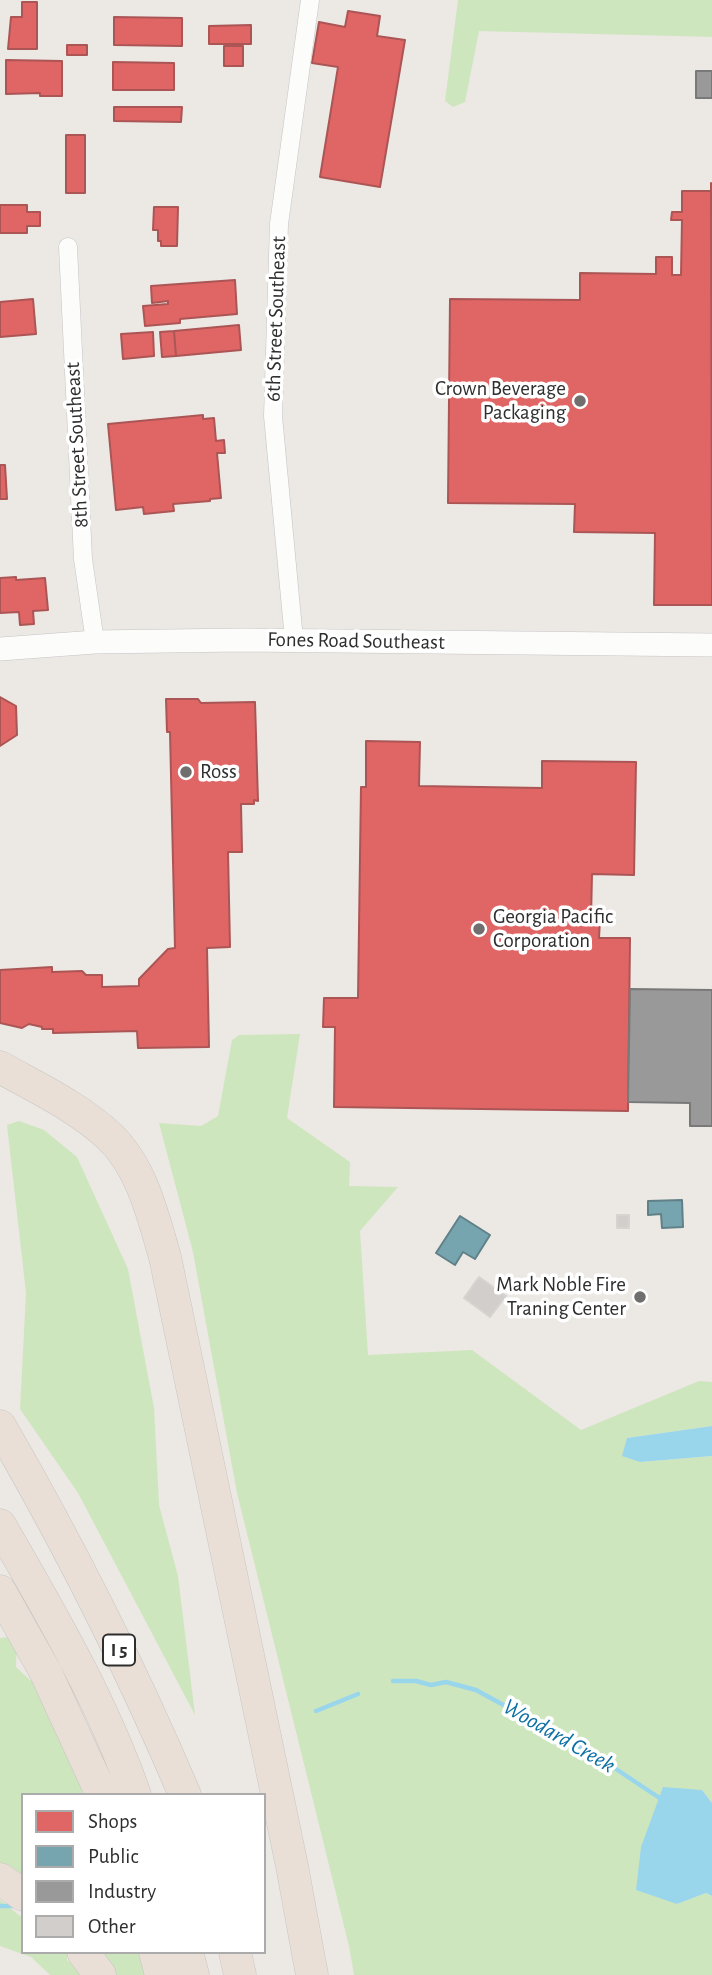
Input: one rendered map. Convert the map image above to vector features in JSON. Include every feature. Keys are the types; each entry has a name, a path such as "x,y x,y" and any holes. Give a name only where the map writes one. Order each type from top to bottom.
{"highway":[{"path":"0,1067 79,1112 111,1137 128,1162 152,1211 165,1257 292,1866 312,1975"},
{"path":"0,1080 41,1091"},
{"name":"I 5","path":"0,1426 47,1508 153,1719 184,1793"},
{"name":"I 5","path":"0,1525 75,1659 124,1762 134,1793"},
{"path":"0,1591 57,1695 101,1793"},
{"path":"0,1879 21,1894"},
{"path":"84,1954 100,1975"},
{"path":"156,1954 161,1975"},
{"path":"188,1954 193,1975"},
{"path":"235,1954 240,1975"}],"street":[{"name":"6th Street Southeast","path":"294,640 273,416 279,224 310,0"},
{"name":"8th Street Southeast","path":"68,247 83,559 95,642"},
{"name":"Fones Road Southeast","path":"0,649 95,642 294,640 712,645"}],"green space":[{"path":"458,0 712,0 712,37 479,31 465,102 453,107 445,101"},
{"path":"300,1034 287,1118 350,1162 349,1186 398,1187 360,1231 368,1355 472,1350 581,1430 699,1381 712,1382 712,1426 627,1438 640,1462 712,1456 712,1803 702,1790 677,1904 706,1893 712,1896 712,1975 354,1975 237,1493 193,1252 159,1123 201,1126 218,1116 232,1040 239,1035"},
{"path":"19,1121 44,1130 77,1157 128,1269 154,1408 159,1505 178,1576 195,1715 78,1493 20,1409 26,1293 7,1125"},
{"path":"9,1637 17,1645 16,1667 31,1681 38,1679 64,1738 71,1768 81,1766 82,1793 21,1793 21,1886 0,1871 0,1638"},
{"path":"0,1900 21,1916 21,1953 0,1946"},
{"path":"23,1954 67,1954 67,1960 77,1968 94,1975 50,1975 31,1957"},
{"path":"101,1954 144,1954 149,1975 114,1975"}],"water":[{"path":"712,1426 712,1456 640,1462 622,1456 627,1438"},
{"path":"663,1787 702,1790 712,1803 712,1896 706,1893 677,1904 636,1890 641,1847"}],"building: Shops":[{"path":"22,2 37,2 37,49 8,49 11,17 22,17"},
{"path":"348,11 380,16 377,36 405,40 380,187 320,177 338,67 312,63 319,22 345,27"},
{"path":"114,17 182,18 182,46 114,45"},
{"path":"251,25 251,44 209,44 209,26"},
{"path":"67,45 87,45 87,55 67,55"},
{"path":"224,46 243,46 243,66 224,66"},
{"path":"6,60 62,61 62,96 40,96 40,93 6,94"},
{"path":"113,62 174,63 174,90 113,90"},
{"path":"114,107 182,107 181,122 114,121"},
{"path":"66,135 85,135 85,193 66,193"},
{"name":"Crown Beverage Packaging","path":"711,183 712,605 654,605 655,533 574,532 575,504 448,503 450,299 580,300 580,273 656,274 656,257 672,257 672,275 681,275 682,220 671,220 672,212 682,212 682,191 711,191"},
{"path":"0,205 27,205 27,212 40,212 40,226 27,226 27,233 0,233"},
{"path":"154,207 178,207 177,246 161,246 161,241 158,241 158,230 153,230"},
{"path":"235,280 237,314 180,319 180,323 145,326 143,306 168,304 168,301 152,303 151,286"},
{"path":"33,299 36,334 0,337 0,302"},
{"path":"239,325 241,350 176,356 174,331"},
{"path":"174,331 176,356 162,357 160,332"},
{"path":"153,332 154,356 123,359 121,334"},
{"path":"203,415 203,419 214,418 216,441 224,440 225,453 217,453 221,498 173,504 174,511 144,514 143,507 116,510 108,424"},
{"path":"0,465 5,465 7,499 0,499"},
{"path":"16,577 16,580 45,578 48,610 33,611 34,624 20,625 19,612 0,613 0,578"},
{"path":"0,697 16,706 17,735 0,746"},
{"path":"166,699 198,699 201,703 255,702 258,801 254,800 254,804 241,804 242,852 228,852 230,947 207,948 209,1047 138,1048 137,1031 53,1033 53,1029 42,1029 29,1024 22,1028 0,1023 0,970 52,967 52,972 82,971 86,975 102,975 102,987 139,986 139,979 168,949 175,948 170,732 167,732"},
{"name":"Georgia Pacific Corporation","path":"366,741 420,742 419,786 542,788 542,761 636,762 634,875 592,874 591,919 600,919 599,938 630,938 628,1111 334,1107 335,1027 323,1027 324,998 358,998 361,787 366,787"}],"building: Public":[{"path":"682,1200 683,1227 662,1228 661,1214 648,1215 648,1201"},
{"path":"460,1216 490,1235 475,1259 463,1252 455,1265 436,1253"}],"building: Industry":[{"path":"696,71 712,71 712,98 696,98"},
{"path":"630,989 712,990 712,1126 690,1126 690,1103 628,1102"}],"building: Other":[{"path":"617,1215 629,1215 629,1228 617,1228"},
{"path":"479,1277 506,1296 490,1317 464,1298"}],"waterway":[{"name":"Woodard Creek","path":"393,1681 416,1681 431,1685 446,1682 476,1690 595,1755 664,1801"},
{"name":"Woodard Creek","path":"316,1711 358,1694"},
{"name":"Woodard Creek","path":"0,1906 15,1906"}],"place":[{"name":"Crown Beverage Packaging","path":"580,401"},
{"name":"Ross","path":"186,772"},
{"name":"Georgia Pacific Corporation","path":"479,929"},
{"name":"Mark Noble Fire Traning Center","path":"640,1297"}]}
